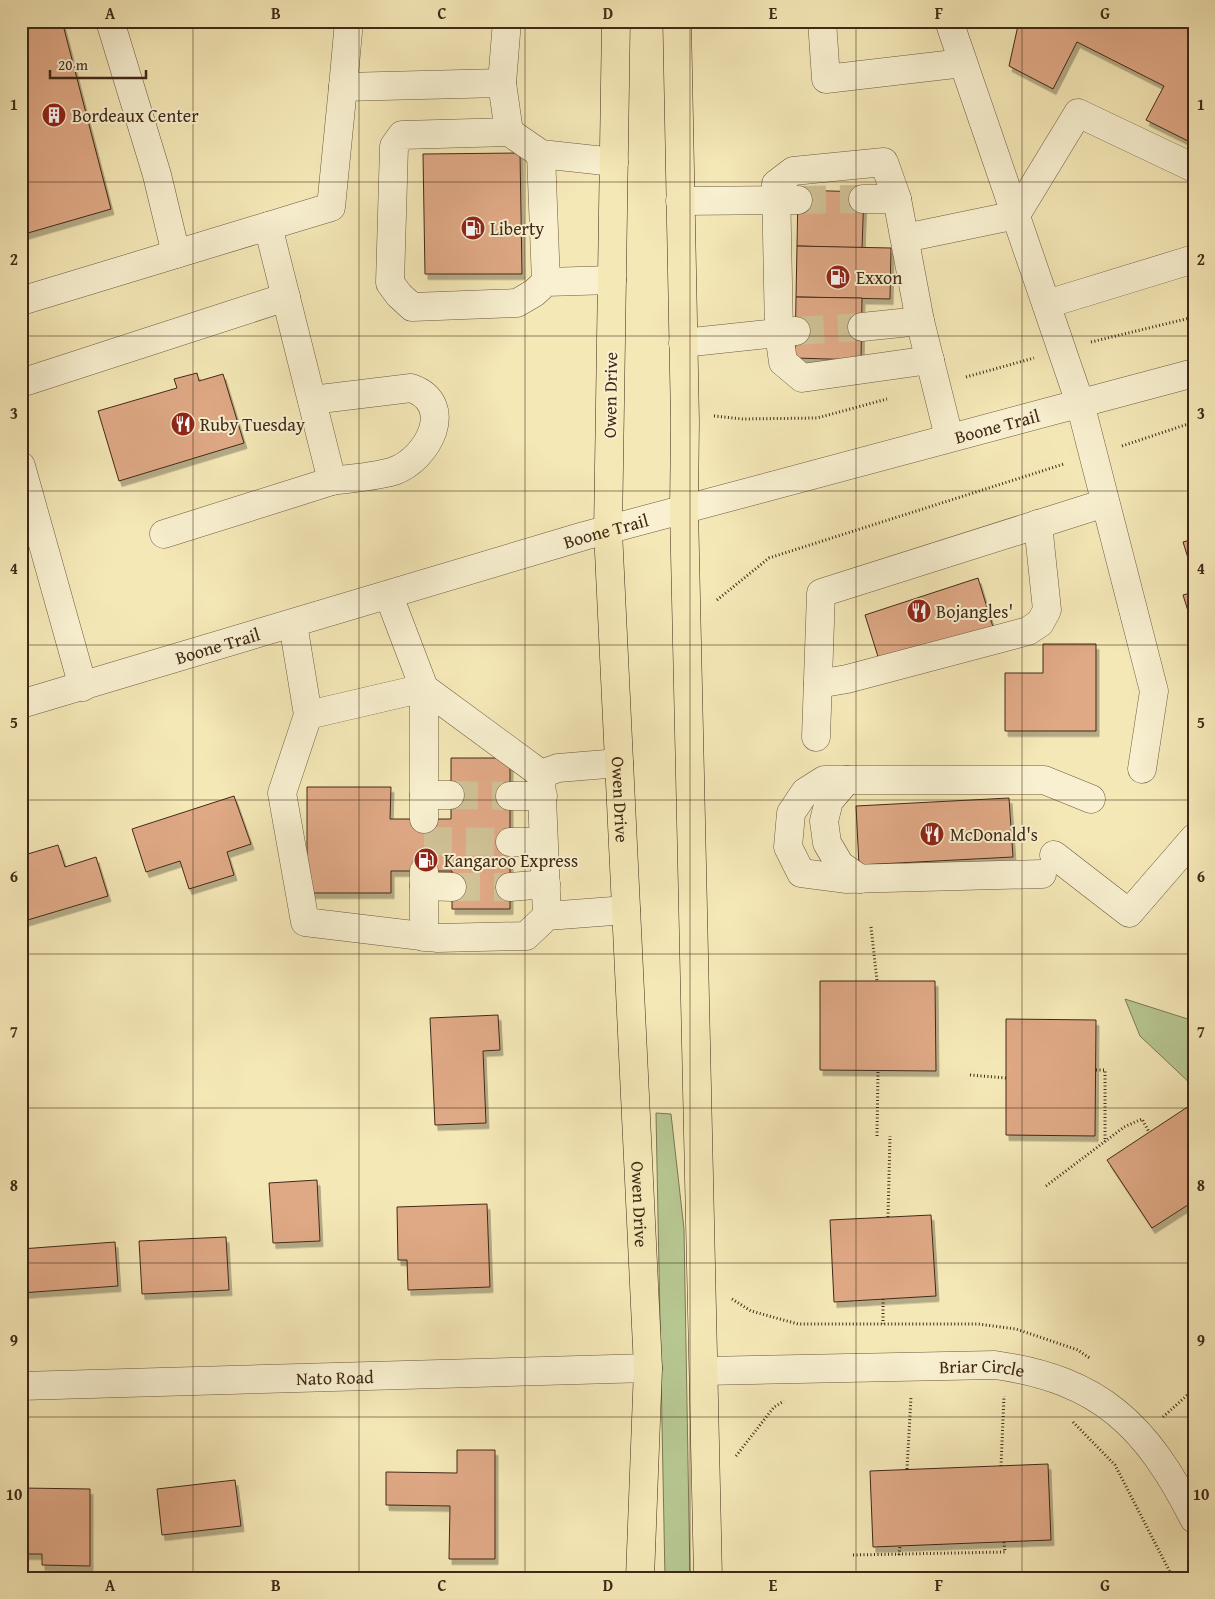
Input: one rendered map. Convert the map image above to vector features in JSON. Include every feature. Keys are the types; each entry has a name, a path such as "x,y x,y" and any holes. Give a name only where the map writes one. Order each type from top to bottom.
{"highway":[{"name":"Owen Drive","path":"616,21 608,532 648,1368 640,1578"},
{"path":"677,21 684,342 684,508 708,1578"}],"street":[{"path":"110,21 157,175 176,254"},
{"path":"21,301 331,206 349,21"},
{"path":"507,21 502,83 509,132"},
{"path":"822,21 826,79 963,63"},
{"path":"949,21 1080,403 1154,691 1142,769"},
{"path":"343,87 502,83"},
{"path":"904,238 1016,215 1078,114 1194,168"},
{"path":"612,280 546,282 534,294 518,303 412,307 390,283 394,146 402,135 509,132 541,154 614,162"},
{"path":"541,154 546,282"},
{"path":"930,360 802,378 783,362 787,332 787,200 776,184 793,172 884,162 897,199 920,321 950,437"},
{"path":"864,199 897,199"},
{"path":"680,201 787,200"},
{"path":"268,226 332,481"},
{"path":"1047,304 1194,259"},
{"path":"21,383 286,297"},
{"path":"862,327 920,321"},
{"path":"684,342 787,332"},
{"name":"Boone Trail","path":"21,704 389,596 584,536 608,532 684,508 1194,372"},
{"path":"164,534 332,481 394,471 415,458 427,443 435,420 434,407 423,392 411,388 312,400"},
{"path":"21,466 83,687"},
{"path":"816,737 821,593 1105,503"},
{"path":"818,684 847,679 1028,631 1040,623 1047,610 1038,524"},
{"path":"389,596 424,688 433,803"},
{"path":"293,624 308,716 282,793 305,922 424,937 526,936 548,916 626,910"},
{"path":"308,716 424,688"},
{"path":"424,688 542,785"},
{"path":"510,796 542,785 558,768 619,763"},
{"path":"1091,799 1044,780 824,780 805,792 791,813 788,848 801,873 860,879 1048,865 1129,913 1194,838"},
{"path":"847,780 829,802 824,821 827,843 840,865 860,879"},
{"path":"542,785 542,842 548,916"},
{"path":"510,842 542,842"},
{"path":"424,937 424,879 452,887"},
{"path":"510,887 546,884"},
{"name":"Briar Circle","path":"704,1371 995,1365 1031,1370 1073,1385 1105,1403 1139,1432 1165,1466 1194,1519"},
{"name":"Nato Road","path":"21,1386 648,1368"}],"path":[{"path":"711,604 769,558 1093,456 1194,422"},
{"path":"871,926 877,981"},
{"path":"1096,1070 1105,1070 1105,1143"},
{"path":"877,1136 878,1071"},
{"path":"970,1075 1006,1078"},
{"path":"1046,1186 1124,1127 1142,1119 1150,1132"},
{"path":"888,1217 890,1136"},
{"path":"883,1299 883,1324"},
{"path":"907,1469 911,1388"},
{"path":"1159,1421 1194,1389"},
{"path":"1000,1466 1004,1390"},
{"path":"730,1464 774,1407 790,1397"},
{"path":"1069,1418 1115,1465 1173,1578"},
{"path":"853,1555 1005,1552 1004,1542"},
{"path":"900,1546 900,1555"}],"green space":[{"path":"1125,999 1194,1021 1194,1087 1140,1036"},
{"path":"656,1113 671,1114 684,1229 690,1578 665,1578"}],"building":[{"name":"Bordeaux Center","path":"21,21 62,21 111,209 21,235"},
{"path":"1019,21 1194,21 1194,144 1146,120 1164,86 1077,42 1053,89 1009,66"},
{"path":"520,153 522,274 425,274 423,154"},
{"path":"798,190 864,192 862,248 797,246"},
{"path":"797,246 891,248 890,299 796,297"},
{"path":"796,297 862,298 861,360 795,358"},
{"path":"197,373 199,381 223,374 244,443 119,481 98,411 177,388 174,379"},
{"path":"1194,539 1194,577 1183,542"},
{"path":"978,578 993,627 880,663 865,615"},
{"path":"1194,592 1194,630 1183,595"},
{"path":"1043,644 1096,644 1096,731 1005,731 1005,673 1043,673"},
{"path":"451,758 510,758 510,909 452,909 452,871 391,871 391,893 307,893 307,787 391,787 390,819 451,819"},
{"path":"234,796 251,844 227,852 234,875 189,889 180,861 146,872 132,829"},
{"path":"1009,798 1013,857 859,865 856,806"},
{"path":"58,845 65,867 96,857 108,896 21,922 21,856"},
{"path":"820,981 935,981 936,1071 820,1070"},
{"path":"498,1015 500,1050 483,1051 486,1123 435,1125 430,1018"},
{"path":"1006,1019 1096,1020 1095,1136 1006,1135"},
{"path":"1192,1104 1194,1107 1194,1201 1152,1228 1107,1160"},
{"path":"317,1180 320,1241 273,1243 269,1183"},
{"path":"487,1204 490,1287 408,1290 407,1260 398,1260 397,1207"},
{"path":"931,1215 936,1296 834,1302 830,1220"},
{"path":"226,1237 229,1290 142,1294 139,1241"},
{"path":"115,1242 118,1286 21,1293 21,1249"},
{"path":"457,1450 495,1450 495,1559 449,1559 450,1506 386,1505 386,1472 457,1473"},
{"path":"1048,1464 1051,1540 873,1547 870,1471"},
{"path":"235,1480 241,1526 162,1535 157,1489"},
{"path":"21,1488 90,1489 90,1566 42,1565 42,1554 21,1554"}],"tunnel":[{"path":"798,200 863,199"},
{"path":"796,331 862,327"},
{"path":"450,795 510,796"},
{"path":"424,841 510,842"},
{"path":"452,887 510,887"}],"place":[{"name":"Bordeaux Center","path":"54,115"},
{"name":"Liberty","path":"473,228"},
{"name":"Exxon","path":"838,277"},
{"name":"Ruby Tuesday","path":"183,424"},
{"name":"Bojangles'","path":"919,611"},
{"name":"McDonald's","path":"932,834"},
{"name":"Kangaroo Express","path":"426,860"}]}
